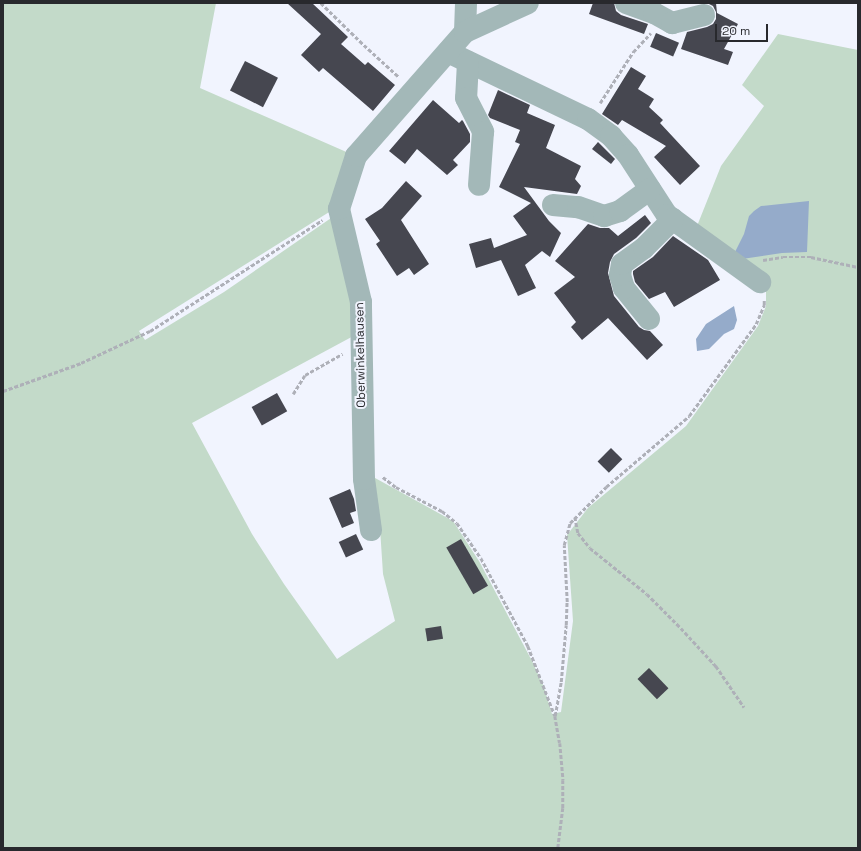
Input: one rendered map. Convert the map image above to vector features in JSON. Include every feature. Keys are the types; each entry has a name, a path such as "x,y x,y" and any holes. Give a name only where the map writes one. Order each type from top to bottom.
{"street":[{"path":"465,32 466,3"},
{"path":"339,209 356,156 413,89 465,32 528,3"},
{"path":"626,3 664,18 672,23 704,15"},
{"path":"448,52 588,120 612,136 628,155 666,215 760,282"},
{"path":"468,62 466,98 483,132 480,185"},
{"path":"553,205 578,207 604,216 620,211 650,189"},
{"name":"Oberwinkelhausen","path":"339,209 361,302 360,345 365,498 371,530"},
{"path":"649,319 624,288 620,274 622,264 644,248 673,220"}],"path":[{"path":"321,3 364,46 413,89"},
{"path":"588,120 633,52 664,18"},
{"path":"3,391 81,363 150,332 339,209"},
{"path":"740,267 746,264 784,257 811,258 858,267"},
{"path":"555,716 561,682 566,625 567,602 564,546 570,523 626,469 677,427 706,394 756,324 764,305 763,291 760,282"},
{"path":"293,394 305,375 330,362 348,350 360,345"},
{"path":"364,462 396,487 442,511 457,523 481,558 528,646 555,716 563,780 563,808 558,848"},
{"path":"575,517 578,533 590,548 647,594 681,628 716,666 744,707"}],"green space":[{"path":"3,3 216,3 200,88 351,154 334,209 139,331 145,340 224,292 334,216 359,333 192,423 252,534 284,584 337,659 395,621 383,574 380,528 366,473 453,521 479,561 532,661 544,687 552,714 561,712 573,621 567,535 588,508 686,426 758,326 766,306 766,291 761,280 695,231 721,166 764,106 742,85 778,34 858,50 858,848 3,848"}],"water":[{"path":"809,201 807,252 782,253 742,259 735,252 744,234 749,216 761,206"},
{"path":"734,306 737,320 734,329 724,334 709,349 697,351 696,339 706,324"}],"building":[{"path":"287,3 312,3 348,37 341,44 365,65 368,62 395,85 373,111 323,68 319,72 301,55 321,34"},
{"path":"593,3 614,3 616,11 621,15 648,24 644,34 589,14"},
{"path":"707,3 716,3 717,13 738,24 724,49 733,52 728,65 681,49 687,32 707,27 713,24 716,19 716,12 713,6"},
{"path":"656,33 679,43 673,57 650,47"},
{"path":"245,61 278,78 263,107 230,90"},
{"path":"631,67 646,76 638,89 654,99 649,107 663,120 660,123 700,166 680,185 654,157 666,146 622,120 618,125 602,114"},
{"path":"498,90 530,105 527,113 555,125 546,148 581,166 575,179 581,186 577,194 524,187 549,221 561,233 550,257 542,251 525,265 536,288 518,296 501,260 476,268 469,244 491,238 494,248 527,235 513,216 531,203 499,187 520,144 515,142 520,130 490,118 488,115"},
{"path":"433,100 459,123 462,120 470,134 470,142 453,160 458,165 447,175 417,149 405,164 389,151"},
{"path":"598,142 615,159 611,164 592,149"},
{"path":"406,181 422,196 401,220 429,264 414,275 409,268 397,276 376,244 380,241 365,219 382,208"},
{"path":"645,215 651,223 636,238 614,254 610,262 608,273 614,296 639,327 650,331 663,345 647,360 608,318 582,340 571,327 576,322 554,293 575,277 555,261 588,224 600,228 609,228 618,236"},
{"path":"673,236 708,260 720,280 674,307 665,292 649,299 635,282 633,274 633,271 653,257"},
{"path":"277,393 287,411 262,425 252,407"},
{"path":"611,448 622,459 609,473 598,461"},
{"path":"350,489 354,499 356,511 350,513 354,523 342,528 329,498"},
{"path":"356,534 363,549 346,557 339,542"},
{"path":"461,539 488,586 473,594 446,548"},
{"path":"441,626 443,639 427,641 425,629"},
{"path":"649,668 668,688 657,699 637,679"}]}
